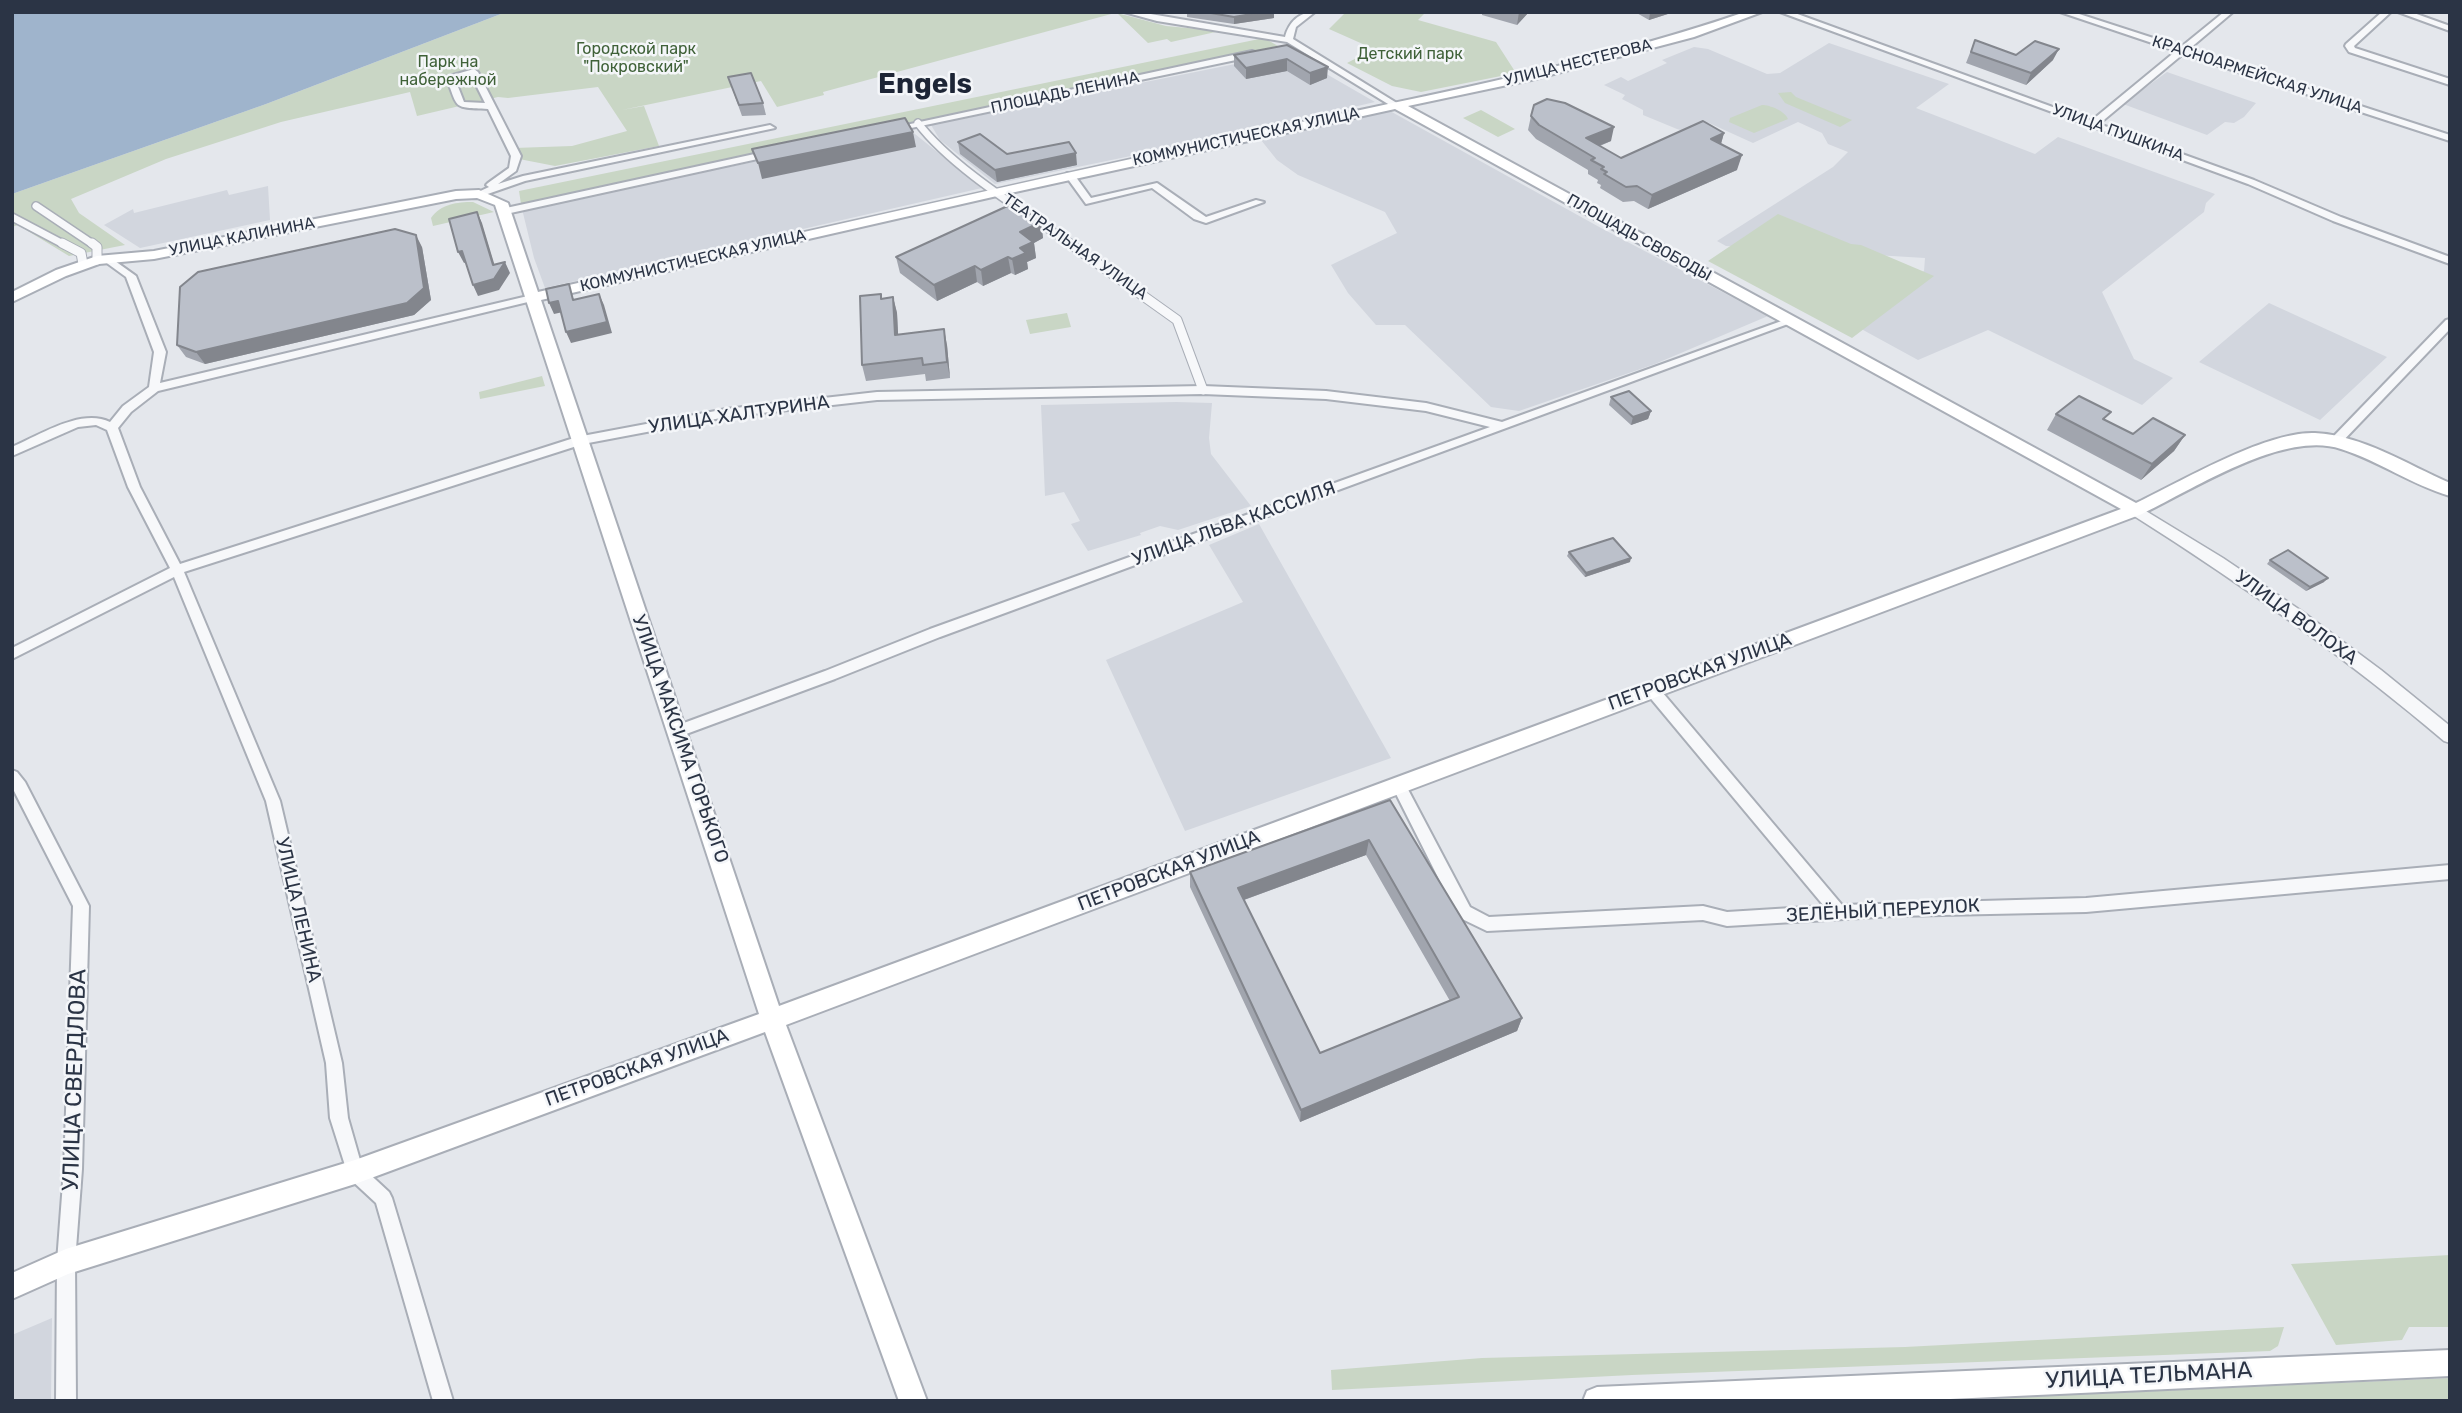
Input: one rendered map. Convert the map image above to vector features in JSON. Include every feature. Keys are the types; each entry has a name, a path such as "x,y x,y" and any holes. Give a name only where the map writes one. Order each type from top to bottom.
{"main road":[{"name":"УЛИЦА НЕСТЕРОВА","path":"1396,105 1618,55 1757,12"},
{"name":"КОММУНИСТИЧЕСКАЯ УЛИЦА","path":"532,298 1070,175 1396,105"},
{"name":"ПЛОЩАДЬ СВОБОДЫ","path":"1396,105 2136,510"},
{"path":"479,194 501,203 506,211"},
{"name":"УЛИЦА КАЛИНИНА","path":"12,298 96,261 154,255 439,198 479,194"},
{"name":"УЛИЦА МАКСИМА ГОРЬКОГО","path":"506,211 532,298 772,1019 913,1401"},
{"name":"ПЕТРОВСКАЯ УЛИЦА","path":"12,1286 66,1262 355,1171 772,1019 2136,510 2272,447 2303,438 2335,442"},
{"path":"2335,442 2450,490"},
{"name":"УЛИЦА ТЕЛЬМАНА","path":"1597,1401 2450,1363"}],"street":[{"name":"ПЛОЩАДЬ СВОБОДЫ","path":"1128,12 1289,45 1396,105"},
{"path":"1289,45 1292,26 1311,12"},
{"name":"УЛИЦА ПУШКИНА","path":"1784,12 2094,123 2450,261"},
{"name":"КРАСНОАРМЕЙСКАЯ УЛИЦА","path":"2064,12 2450,138"},
{"path":"2094,123 2229,12"},
{"path":"2387,12 2349,46 2352,50 2450,82"},
{"path":"2402,12 2450,29"},
{"name":"ПЛОЩАДЬ ЛЕНИНА","path":"877,132 1269,51"},
{"path":"479,194 513,169 516,156 491,106 474,72 450,78 461,105 491,106"},
{"name":"ТЕАТРАЛЬНАЯ УЛИЦА","path":"918,123 931,140 997,192 1177,320 1203,390"},
{"path":"479,194 523,179 770,128"},
{"path":"506,211 782,151"},
{"path":"1070,175 1089,202 1154,185 1206,220 1259,202"},
{"path":"36,206 97,247 96,261"},
{"path":"12,217 37,233 47,234 96,261 131,276 160,352 154,388"},
{"path":"37,233 61,223"},
{"name":"КОММУНИСТИЧЕСКАЯ УЛИЦА","path":"112,428 127,409 154,388 532,298"},
{"name":"УЛИЦА ЛЬВА КАССИЛЯ","path":"678,731 830,676 935,633 1791,321"},
{"path":"2335,442 2450,322"},
{"name":"УЛИЦА ХАЛТУРИНА","path":"12,654 177,570 581,440 726,413 877,396 1203,390 1326,395 1426,407 1503,426"},
{"path":"12,452 76,424 98,421 112,428"},
{"name":"УЛИЦА ЛЕНИНА","path":"112,428 134,487 177,570 273,801 334,1063 339,1118 355,1171 383,1198 443,1401"},
{"name":"УЛИЦА ВОЛОХА","path":"2136,510 2281,605 2406,698 2450,736"},
{"path":"1652,691 1838,912"},
{"name":"УЛИЦА СВЕРДЛОВА","path":"12,776 20,786 81,906 73,1169 66,1262 66,1401"},
{"name":"ЗЕЛЁНЫЙ ПЕРЕУЛОК","path":"1398,784 1464,912 1486,924 1703,913 1727,919 1838,912 2087,905 2450,872"}],"shaded area":[{"path":"1829,43 1949,84 1916,108 2035,154 2058,137 2215,194 2206,203 2204,212 2102,292 2134,359 2173,378 2142,405 1988,330 1918,360 1854,325 1924,271 1925,258 1726,246 1717,241 1833,167 1848,152 1828,144 1822,133 1798,122 1753,143 1709,123 1684,131 1643,115 1643,110 1622,99 1625,95 1604,85 1621,77 1628,81 1667,63 1662,60 1694,47 1708,49 1767,74 1780,73"},
{"path":"1290,53 1375,102 1223,137 995,184 940,140 931,125"},
{"path":"2167,72 2256,103 2244,117 2234,123 2225,122 2207,135 2123,104"},
{"path":"1390,111 1601,228 1768,316 1655,364 1519,411 1491,407 1405,325 1376,325 1348,293 1331,265 1397,233 1385,212 1298,175 1277,160 1261,140"},
{"path":"910,130 982,188 545,288 534,258 522,209"},
{"path":"268,186 270,220 140,248 104,225 133,209 134,213 227,190 229,195"},
{"path":"2269,303 2387,357 2320,420 2199,362"},
{"path":"1212,403 1209,438 1211,454 1251,506 1178,530 1160,526 1140,533 1141,535 1088,551 1071,524 1080,521 1064,492 1045,496 1041,405"},
{"path":"1259,524 1391,758 1185,831 1106,660 1243,602 1209,545"},
{"path":"52,1318 51,1401 12,1401 12,1335"}],"green space":[{"name":"Городской парк \"Покровский\"","path":"506,12 1115,13 823,92 824,95 777,107 761,81 622,110 644,106 659,146 555,166 519,159 514,148 572,146 627,131 598,87 498,97 417,116 410,92 281,122 166,159 71,199 79,213 125,245 69,256 18,225 12,227 12,194 266,104"},
{"name":"Детский парк","path":"1346,12 1426,12 1418,20 1496,42 1516,73 1421,92 1392,86 1347,63 1374,49 1329,29"},
{"path":"1117,13 1166,26 1220,31 1171,42 1167,39 1148,43"},
{"path":"1264,38 1278,46 521,204 519,191"},
{"path":"1791,92 1796,97 1852,120 1840,127 1785,103 1778,93"},
{"path":"1762,105 1777,109 1788,119 1754,133 1729,122 1730,118"},
{"path":"1481,110 1515,129 1498,137 1463,118"},
{"path":"473,202 494,212 433,226 431,218 444,207"},
{"path":"1778,214 1934,276 1852,338 1708,261"},
{"path":"1067,313 1071,327 1030,334 1026,320"},
{"path":"542,376 545,386 480,399 479,392"},
{"path":"2450,1255 2450,1327 2409,1327 2402,1340 2336,1345 2291,1264"},
{"path":"2284,1327 2278,1346 2270,1351 1632,1375 1332,1390 1331,1370 1482,1358 1905,1347"},
{"path":"2450,1378 2450,1401 1929,1401"}],"water":[{"path":"12,12 506,12 266,104 12,194"}],"building":[{"path":"1205,12 1263,12 1234,17"},
{"path":"1975,40 2016,55 2035,41 2059,49 2031,73 1971,52"},
{"path":"1287,45 1328,67 1310,73 1287,59 1246,68 1234,55"},
{"path":"751,73 763,103 739,105 728,77"},
{"path":"1547,99 1565,103 1614,127 1586,138 1621,158 1703,121 1724,133 1711,139 1742,155 1652,195 1637,186 1626,187 1604,174 1607,172 1601,169 1604,167 1591,160 1595,158 1539,125 1531,116 1534,105"},
{"path":"905,118 913,132 758,163 752,149"},
{"path":"980,134 1007,154 1069,142 1076,153 995,170 958,142"},
{"path":"1014,203 1041,222 1020,232 1033,242 1020,248 1026,253 1012,259 1008,257 981,270 975,266 934,285 896,257"},
{"path":"477,212 493,265 505,262 494,279 473,285 462,251 458,252 449,219"},
{"path":"395,229 416,235 424,288 407,303 196,352 177,345 180,287 198,272"},
{"path":"569,284 573,300 599,294 607,322 566,332 558,301 549,303 546,289"},
{"path":"881,294 881,299 893,297 895,335 944,329 947,362 923,365 922,358 862,365 860,296"},
{"path":"1629,391 1651,411 1633,417 1611,397"},
{"path":"2079,396 2111,412 2103,419 2133,434 2153,418 2185,435 2152,464 2056,414"},
{"path":"1613,538 1631,558 1586,573 1569,552"},
{"path":"2288,550 2328,578 2310,587 2270,560"},
{"path":"1390,800 1522,1018 1301,1110 1190,872","holes":["1369,840 1459,997 1320,1053 1238,888"]}],"district":[{"name":"Engels","path":"925,85"}],"park label":[{"name":"Парк на набережной","path":"448,71"}]}
